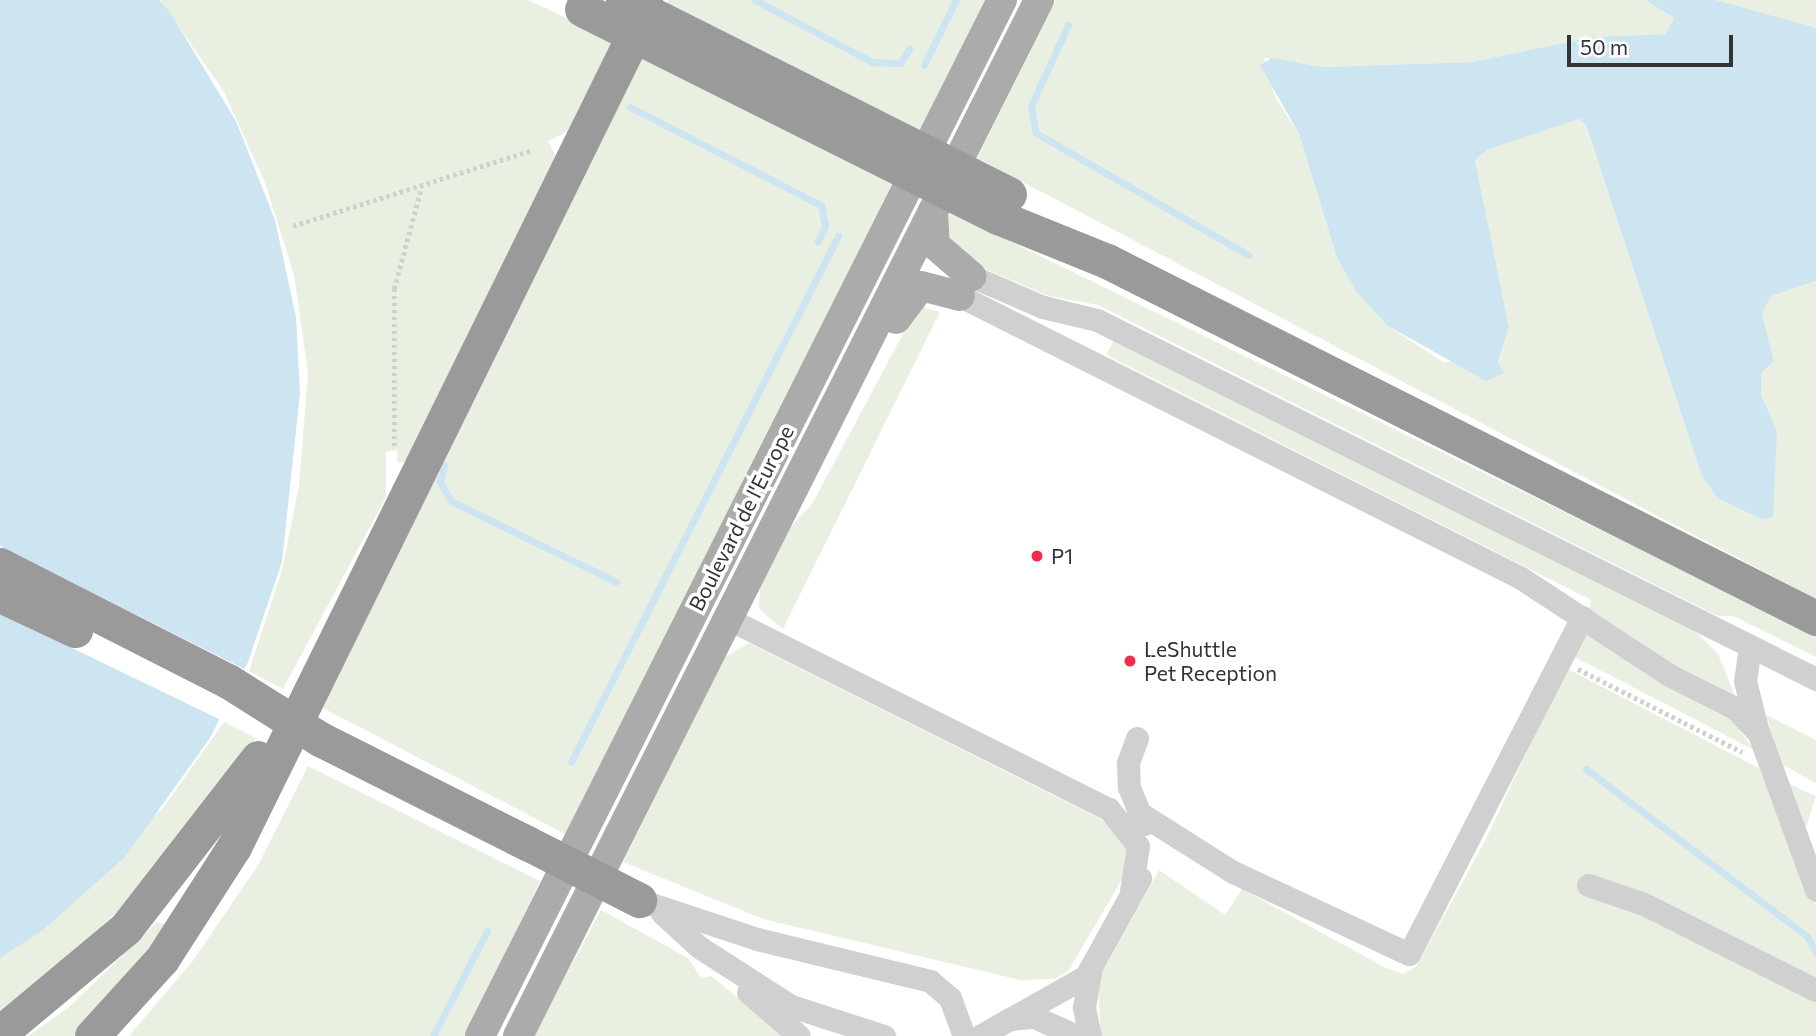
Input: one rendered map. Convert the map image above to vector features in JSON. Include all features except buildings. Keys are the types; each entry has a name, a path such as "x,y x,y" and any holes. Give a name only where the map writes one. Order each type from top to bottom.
{"highway":[{"path":"623,0 1107,261 1816,618"},
{"path":"92,1036 162,959 216,878 651,0"},
{"path":"573,5 1003,206"},
{"path":"0,1033 126,928 216,819 282,720 412,479"},
{"path":"0,565 228,681 320,740"},
{"path":"0,595 220,702 320,740 648,904"}],"main road":[{"name":"Boulevard de l'Europe","path":"480,1036 1002,0"},
{"name":"Boulevard de l'Europe","path":"518,1036 1039,0"},
{"path":"933,211 935,245 965,286"},
{"path":"771,533 821,465 913,291 929,283 965,286"}],"lane":[{"path":"965,286 1521,578 1669,675 1735,708 1759,734"},
{"path":"965,286 1097,320 1816,679"},
{"path":"1138,813 1233,872 1409,954 1583,617"},
{"path":"727,618 1109,809 1138,846 1130,891"},
{"path":"1751,646 1745,681 1759,734 1816,890"},
{"path":"1090,1036 1084,1007 1091,969 1130,891 1152,857 1138,813 1128,764 1137,738"},
{"path":"1588,885 1644,904 1816,990"},
{"path":"648,904 799,1036"},
{"path":"648,904 930,981 950,998 964,1036"},
{"path":"699,947 791,1006 884,1036"},
{"path":"980,1036 1070,990 1091,969"},
{"path":"1010,1019 1045,1019 1077,1036"}],"path":[{"path":"293,226 421,189 532,150"},
{"path":"394,446 394,289 421,189"},
{"path":"1559,661 1770,767"}],"green space":[{"path":"160,0 528,0 613,40 567,132 548,141 556,156 407,462 397,462 397,450 386,452 386,497 283,689 249,671 282,570 299,485 308,373 294,275 265,183 224,92"},
{"path":"668,0 986,0 919,133 666,5"},
{"path":"1056,0 1645,0 1674,18 1665,34 1592,37 1471,62 1320,67 1264,58 1275,97 1299,134 1337,258 1357,293 1388,326 1443,362 1498,363 1509,326 1475,160 1489,149 1579,119 1586,125 1701,474 1717,498 1761,519 1777,431 1761,394 1761,372 1774,361 1762,314 1771,296 1816,281 1816,599 977,158"},
{"path":"1716,0 1816,0 1816,28 1810,30"},
{"path":"639,54 896,183 565,834 321,707"},
{"path":"948,211 1816,635 1816,657 1733,616 1717,616 1098,305 1049,296 963,260 950,245"},
{"path":"918,306 940,312 783,629 759,609 760,585 784,534 812,504"},
{"path":"1114,340 1696,632 1718,654 1735,696 1659,661 1589,614 1591,600 1106,355"},
{"path":"1582,633 1728,714 1754,750 1571,655"},
{"path":"749,643 1118,828 1132,862 1069,970 1055,979 1020,980 763,919 623,862 725,657"},
{"path":"1566,668 1759,768 1816,905 1816,1036 1101,1036 1098,980 1159,870 1225,915 1242,889 1384,967 1403,974 1416,967 1485,841"},
{"path":"1766,715 1816,740 1816,783 1781,764"},
{"path":"224,722 256,738 149,883 0,1018 0,955 163,808"},
{"path":"308,766 540,881 465,1036 129,1036 192,962 258,865"},
{"path":"1787,783 1816,796 1806,828 1799,824"},
{"path":"601,910 688,958 701,978 711,976 786,1036 533,1036"},
{"path":"157,922 170,926 74,1036 28,1036 69,1007"}],"water":[{"path":"0,0 159,0 169,11 236,121 275,220 296,317 300,393 282,562 248,662 210,738 125,857 43,930 0,958"},
{"path":"1645,0 1716,0 1816,28 1816,281 1771,296 1762,314 1774,361 1761,373 1761,394 1777,431 1773,517 1761,519 1717,498 1701,474 1586,125 1579,119 1489,149 1475,160 1509,327 1498,362 1504,373 1486,381 1388,326 1357,293 1337,258 1299,134 1260,65 1272,58 1321,67 1471,62 1592,37 1665,34 1674,18"}],"pier":[{"path":"0,546 248,671 223,721 0,613"}],"waterway":[{"path":"755,0 872,62 900,63 909,49"},
{"path":"924,65 956,0"},
{"path":"1068,25 1031,106 1036,133 1248,255"},
{"path":"630,107 821,205 825,226 818,241"},
{"path":"571,762 838,236"},
{"path":"444,465 440,482 451,501 616,582"},
{"path":"1586,769 1807,936 1816,952"},
{"path":"433,1036 487,931"}],"place":[{"name":"P1","path":"1037,556"},
{"name":"LeShuttle Pet Reception","path":"1130,661"}]}
